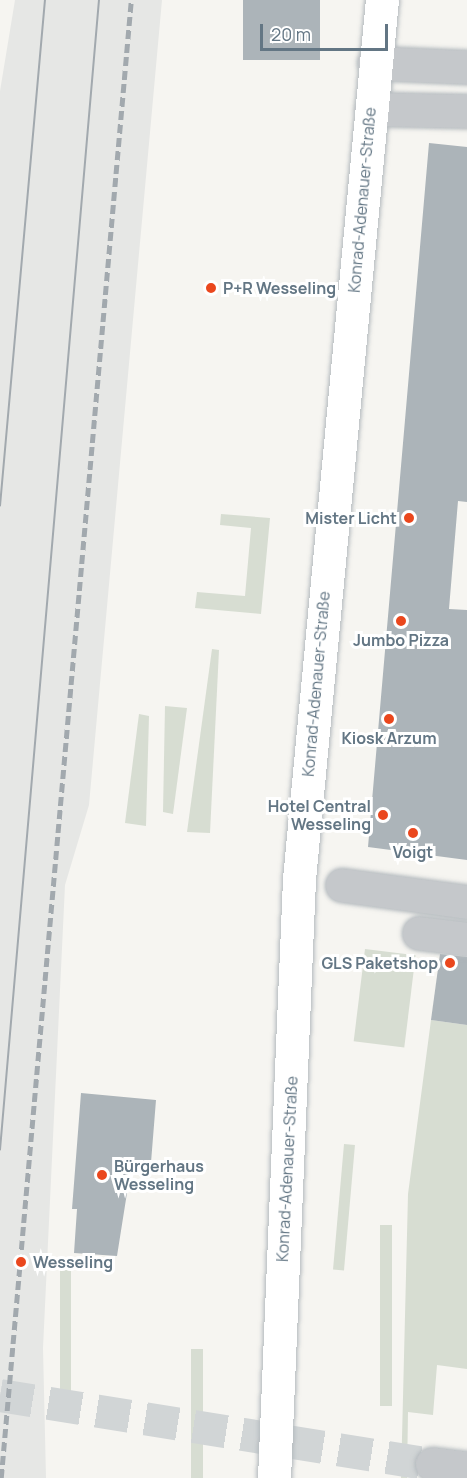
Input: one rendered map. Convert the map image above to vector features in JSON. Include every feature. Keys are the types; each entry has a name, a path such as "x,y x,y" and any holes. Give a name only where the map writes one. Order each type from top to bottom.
{"main road":[{"name":"Konrad-Adenauer-Straße","path":"274,1478 299,879 374,63 382,0"}],"street":[{"path":"374,63 467,67"},
{"path":"371,109 467,111"},
{"path":"342,885 467,902"},
{"path":"419,933 467,939"},
{"path":"432,1464 467,1468"}],"shaded area":[{"path":"15,0 162,0 89,805 65,885 43,1348 46,1478 0,1478 0,91"},
{"path":"221,514 270,518 261,614 195,608 197,592 245,596 251,528 220,525"},
{"path":"212,649 219,650 210,833 187,832"},
{"path":"165,706 187,708 173,814 163,812"},
{"path":"139,714 149,716 146,826 125,823"},
{"path":"365,949 416,955 404,1048 354,1041"},
{"path":"431,1020 467,1025 467,1369 437,1365 433,1415 408,1412 407,1478 401,1478 408,1194"},
{"path":"344,1144 355,1145 344,1270 333,1270"},
{"path":"380,1225 392,1225 392,1406 380,1406"},
{"path":"60,1268 71,1268 71,1394 60,1394"},
{"path":"191,1349 203,1349 203,1478 191,1478"}],"building":[{"path":"243,0 320,0 320,60 243,60"},
{"path":"429,143 467,147 467,502 458,501 449,609 467,610 467,860 368,847"},
{"path":"440,954 467,957 467,1025 431,1020"},
{"name":"Bürgerhaus Wesseling","path":"81,1093 156,1100 150,1175 130,1174 117,1256 74,1253 77,1209 72,1209"}],"tunnel":[{"path":"0,1395 432,1464"}],"tram line":[{"path":"0,506 45,0"},
{"path":"0,1150 99,0"}],"railway":[{"path":"1,1478 131,0"}],"place":[{"name":"P+R Wesseling","path":"211,288"},
{"name":"Mister Licht","path":"409,518"},
{"name":"Jumbo Pizza","path":"401,621"},
{"name":"Kiosk Arzum","path":"389,719"},
{"name":"Hotel Central Wesseling","path":"383,815"},
{"name":"Voigt","path":"413,833"},
{"name":"GLS Paketshop","path":"450,963"},
{"name":"Bürgerhaus Wesseling","path":"102,1175"},
{"name":"Wesseling","path":"21,1262"}]}
